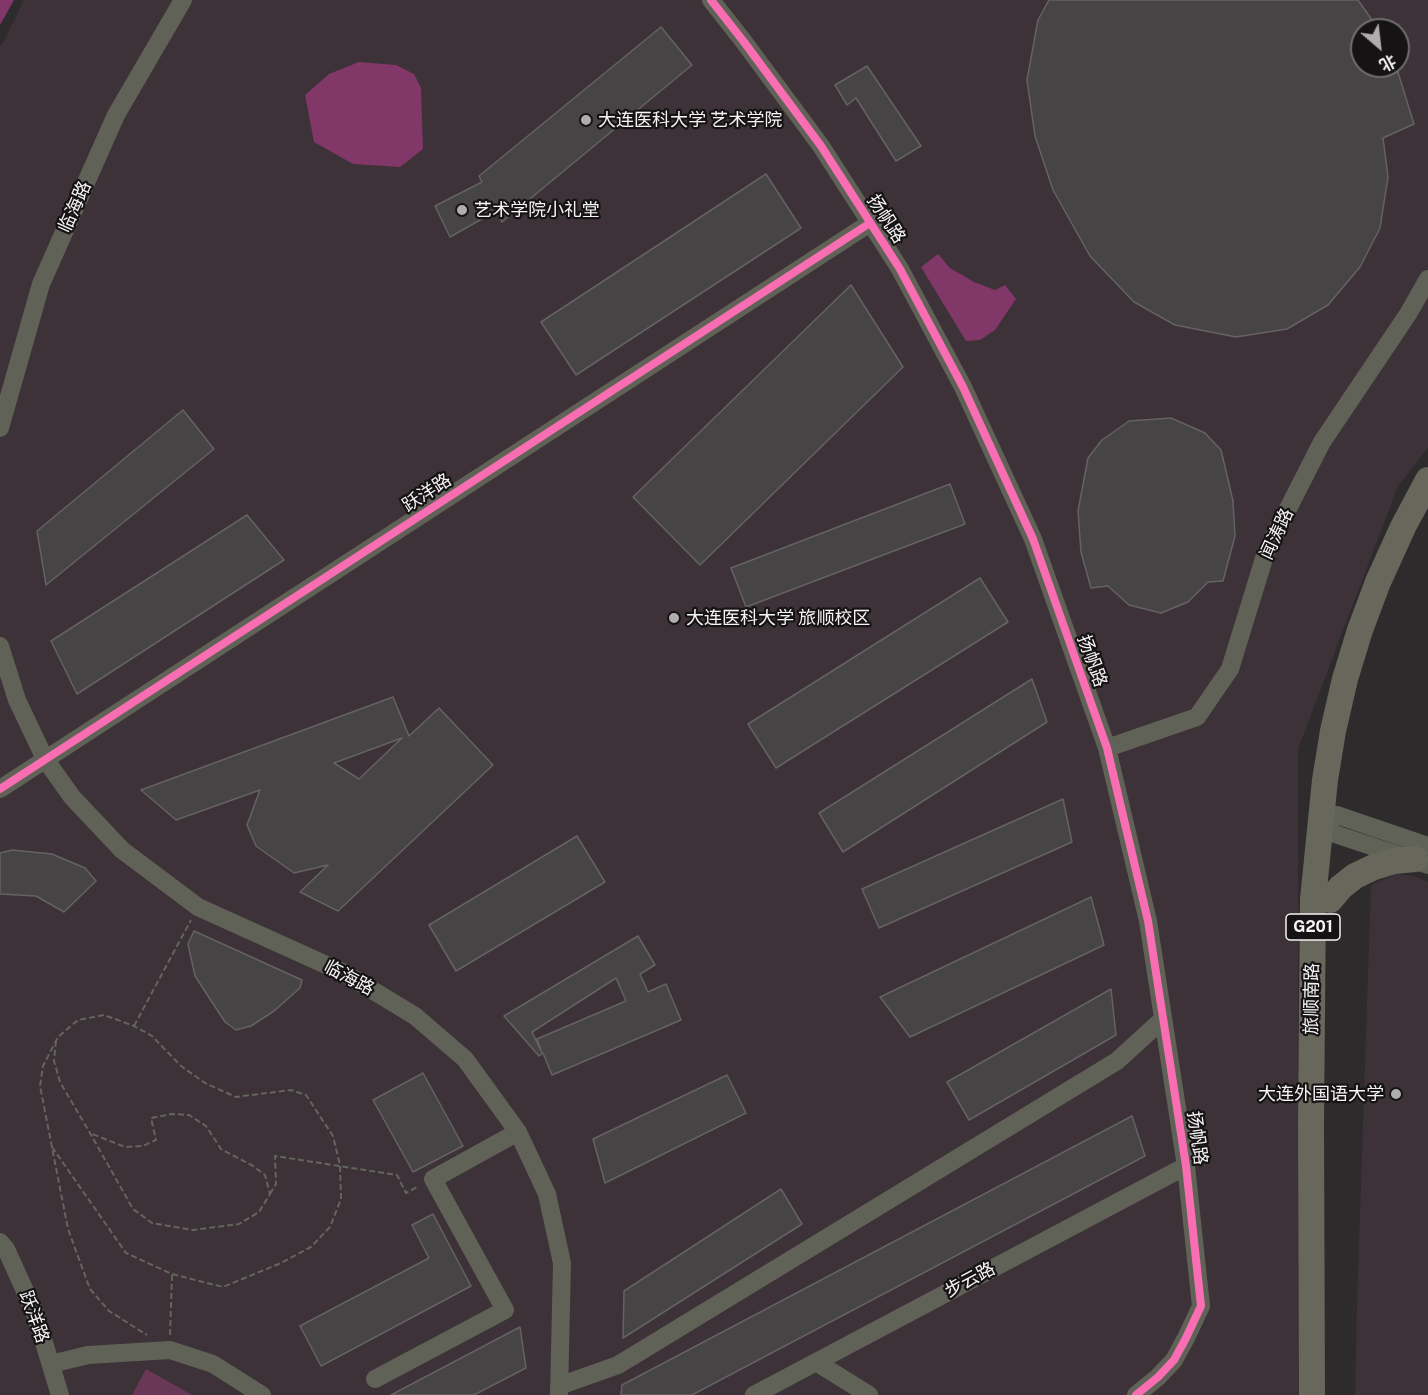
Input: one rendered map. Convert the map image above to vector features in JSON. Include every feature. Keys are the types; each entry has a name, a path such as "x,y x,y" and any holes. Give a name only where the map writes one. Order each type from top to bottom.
{"highway":[{"name":"旅顺南路","path":"1329,1395 1328,1125 1331,826 1325,780 1345,679 1360,630 1402,527 1428,480"},
{"name":"旅顺南路","path":"1312,1395 1313,899 1341,783 1348,735 1360,683 1392,588 1428,514"},
{"path":"1329,900 1354,876 1394,861 1424,857"}],"street":[{"name":"临海路","path":"0,428 41,284 116,115 183,0"},
{"name":"扬帆路","path":"711,0 821,146 900,269 963,387 1033,539 1107,748 1148,921 1186,1166 1201,1306 1174,1360 1136,1395"},
{"name":"跃洋路","path":"0,789 870,223"},
{"name":"闻涛路","path":"1107,748 1197,717 1230,669 1266,552 1322,442 1408,314 1428,279"},
{"name":"临海路","path":"0,646 17,700 45,759 72,797 122,850 198,907 344,973 415,1016 465,1059 518,1132 547,1194 562,1263 559,1390"},
{"path":"1331,826 1424,857"},
{"path":"559,1390 618,1365 1117,1061 1163,1019"},
{"path":"375,1379 505,1310 432,1179 518,1132"},
{"name":"步云路","path":"754,1395 1186,1166"},
{"name":"跃洋路","path":"0,1242 6,1249 35,1313 60,1395"},
{"path":"51,1364 88,1355 170,1350 213,1364 262,1395"},
{"path":"816,1362 869,1395"}],"path":[{"path":"134,1026 198,907"},
{"path":"52,1147 126,1253 172,1274 223,1287 281,1263 311,1247 330,1227 340,1199 340,1165 333,1136 306,1095 291,1090 236,1096 205,1083 181,1066 152,1036 134,1026 104,1015 78,1020 57,1039 43,1066 40,1086 68,1229 90,1289 109,1311 170,1350"},
{"path":"57,1039 54,1061 60,1082 133,1209 152,1223 193,1230 239,1224 259,1212 276,1184 275,1156 397,1175 406,1193 432,1179"},
{"path":"90,1133 125,1147 143,1146 156,1140 151,1118 172,1114 189,1115 206,1126 221,1149 265,1175 270,1194"},
{"path":"170,1350 172,1274"}],"shaded area":[{"path":"0,0 14,0 0,25"},
{"name":"大连医科大学 旅顺校区","path":"24,0 1428,0 1428,448 1398,486 1298,749 1299,1395 0,1395 0,46"},
{"path":"359,62 396,65 414,74 421,88 423,149 400,167 353,164 314,142 305,95 329,74"},
{"path":"938,254 950,268 974,282 995,290 1005,285 1016,299 995,330 980,340 966,341 921,267"},
{"name":"大连外国语大学","path":"1397,874 1415,876 1428,882 1428,1395 1355,1395 1371,885"},
{"path":"146,1369 192,1395 132,1395"}],"building":[{"path":"1049,0 1358,0 1371,18 1350,18 1350,78 1400,78 1414,124 1383,138 1388,177 1380,228 1360,267 1328,305 1287,329 1236,337 1175,325 1134,302 1090,256 1053,190 1035,136 1027,80 1038,20"},
{"name":"大连医科大学 艺术学院","path":"661,27 692,65 502,222 496,211 450,237 435,206 482,182 479,176"},
{"path":"867,66 921,146 896,161 856,98 847,105 835,85"},
{"path":"766,174 801,228 576,375 541,322"},
{"path":"851,285 903,367 700,565 633,497"},
{"path":"183,410 214,449 46,585 37,531"},
{"path":"1171,418 1205,433 1221,450 1233,501 1235,536 1223,581 1208,582 1188,602 1161,613 1129,605 1108,586 1091,588 1081,552 1078,511 1088,458 1102,440 1129,421"},
{"path":"950,484 965,524 746,607 731,568"},
{"path":"247,515 284,560 77,694 51,641"},
{"path":"980,578 1008,622 776,768 748,724"},
{"path":"1032,679 1047,722 843,852 819,813"},
{"path":"393,697 409,736 439,708 493,765 338,911 300,892 328,865 294,873 256,846 247,825 260,790 176,820 141,790","holes":["402,738 359,779 334,763"]},
{"path":"1063,799 1072,842 879,928 862,889"},
{"path":"577,836 605,882 456,971 429,925"},
{"path":"12,850 52,854 85,868 96,881 64,912 36,896 0,894 0,853"},
{"path":"1091,897 1104,945 910,1037 880,997"},
{"path":"194,931 302,980 300,988 274,1011 251,1026 236,1030 225,1022 195,976 188,944"},
{"path":"638,936 655,965 640,974 648,992 666,984 681,1020 552,1075 543,1053 539,1056 504,1016","holes":["616,978 626,1001 537,1039 542,1053 532,1032"]},
{"path":"1111,989 1116,1035 969,1120 947,1082"},
{"path":"423,1073 463,1146 413,1172 373,1100"},
{"path":"727,1075 746,1113 605,1183 593,1139"},
{"path":"1132,1116 1145,1156 692,1395 621,1395 622,1385"},
{"path":"781,1189 802,1224 623,1338 624,1291"},
{"path":"433,1214 471,1286 321,1366 300,1326 429,1258 412,1225"},
{"path":"520,1327 526,1368 474,1395 391,1395"}],"cycle path":[{"path":"711,0 821,146 900,269 963,387 1033,539 1107,748 1148,921 1186,1166 1201,1306 1174,1360 1136,1395"},
{"path":"0,789 870,223"}],"place":[{"name":"大连医科大学 艺术学院","path":"586,120"},
{"name":"艺术学院小礼堂","path":"462,210"},
{"name":"大连医科大学 旅顺校区","path":"674,618"},
{"name":"大连外国语大学","path":"1396,1094"}]}
